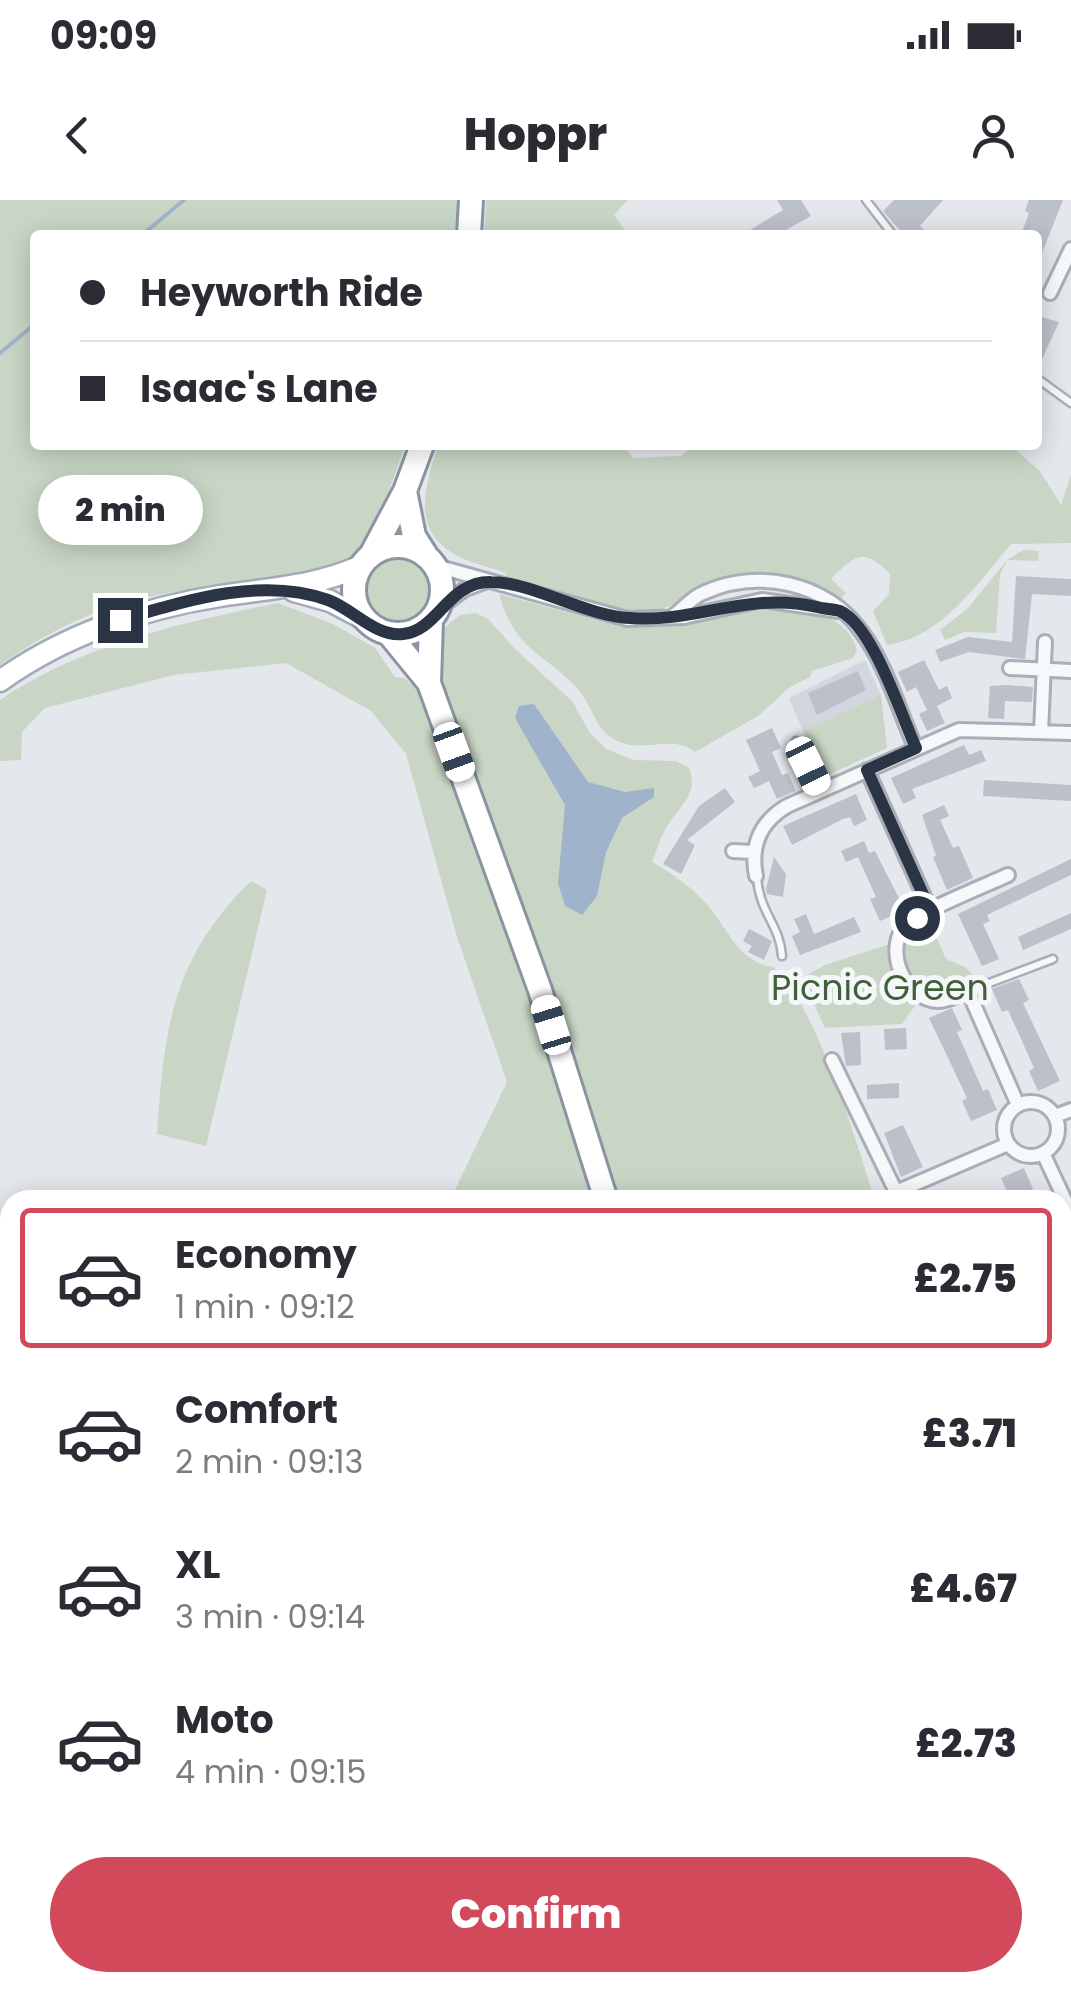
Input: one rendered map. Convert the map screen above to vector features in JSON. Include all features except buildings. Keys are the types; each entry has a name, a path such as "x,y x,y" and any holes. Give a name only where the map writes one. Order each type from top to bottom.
{"highway":[{"path":"468,230 471,200"},
{"path":"420,450 406,491 366,561 354,594 366,620 388,634 430,683 540,990 603,1190"},
{"path":"406,491 414,536 431,561 443,594 435,614 430,683"},
{"path":"366,561 398,546 431,561"},
{"path":"388,634 412,632 435,614"}],"main road":[{"path":"0,681 64,643 120,620 201,599 287,590 328,581 366,561"},
{"path":"287,590 330,601 366,620"}],"street":[{"path":"1050,293 1071,249"},
{"path":"431,561 487,582 627,618 695,615 762,600 839,611"},
{"path":"673,616 704,592 753,581 796,584 831,602 860,629 871,647 916,748"},
{"path":"435,614 464,589 487,582"},
{"path":"1042,732 1045,642"},
{"path":"1010,668 1071,671"},
{"path":"756,876 753,852 770,818 867,770 970,728 1071,733"},
{"path":"867,770 931,912"},
{"path":"732,852 753,852"},
{"path":"982,986 939,1002 921,997 900,971 898,939 910,921 1008,875"},
{"path":"968,991 1018,1105"},
{"path":"832,1060 895,1190"},
{"path":"1034,1102 1054,1116 1058,1133 1042,1153 1020,1154 1008,1144 1004,1126 1011,1110 1018,1105 1034,1102"},
{"path":"1054,1116 1071,1110"},
{"path":"911,1190 1008,1144"},
{"path":"1042,1153 1060,1190"}],"lane":[{"path":"866,200 889,230"},
{"path":"1042,383 1071,403"},
{"path":"796,740 820,792"},
{"path":"756,876 761,908 778,932 782,956"},
{"path":"982,986 1054,959"}],"shaded area":[{"path":"865,660 881,695 803,731 789,698"}],"green space":[{"path":"0,200 458,200 455,230 30,230 30,450 403,450 371,531 361,546 334,569 282,581 165,594 108,608 54,631 0,665"},
{"path":"486,200 628,200 614,215 624,230 484,230"},
{"path":"436,450 627,450 633,458 681,456 689,450 1016,450 1040,471 1061,505 1071,475 1071,543 1011,544 972,591 941,620 925,632 887,645 873,611 889,594 890,574 866,557 853,560 831,579 846,593 838,601 806,582 749,575 712,583 654,611 611,609 506,578 506,573 466,560 444,547 427,523 428,478"},
{"path":"1023,550 1039,551 1038,561 1007,560"},
{"path":"398,556 423,566 433,591 423,616 398,626 373,616 363,591 373,566"},
{"path":"1007,560 1000,575 996,633 964,632 945,640 940,630 968,608"},
{"path":"499,594 621,627 681,624 757,608 798,608 835,621 848,633 857,650 853,658 812,671 810,677 790,687 758,716 695,752 677,744 630,745 611,738 599,726 577,688 521,639"},
{"path":"278,603 333,624 375,648 395,677 411,684 441,676 444,628 460,615 476,613 488,619 572,701 590,733 606,749 634,760 676,761 689,768 690,792 666,829 652,862 696,894 741,950 760,964 773,967 790,987 834,1077 872,1190 455,1190 507,1082 457,937 406,754 371,711 286,663 174,675 45,708 22,732 21,760 0,761 0,700 64,664 99,650 207,618"},
{"path":"881,695 887,748 824,777 803,731"},
{"path":"251,881 267,890 206,1146 157,1134 169,1028 188,967 204,938"},
{"name":"Picnic Green","path":"933,930 946,959 967,968 975,978 917,1003 902,1024 825,1028 802,978 825,965"}],"water":[{"path":"534,704 588,782 625,792 654,788 654,797 622,818 606,852 597,896 582,915 565,906 558,883 565,805 515,718 519,706"}],"waterway":[{"path":"148,230 184,200"},
{"path":"0,353 30,328"}],"route":[{"path":"120,620 220,596 287,590 330,601 376,629 400,634 422,628 452,596 487,582 627,618 684,617 762,600 839,611 860,629 871,647 916,748 867,770 931,912 917,918"}]}
